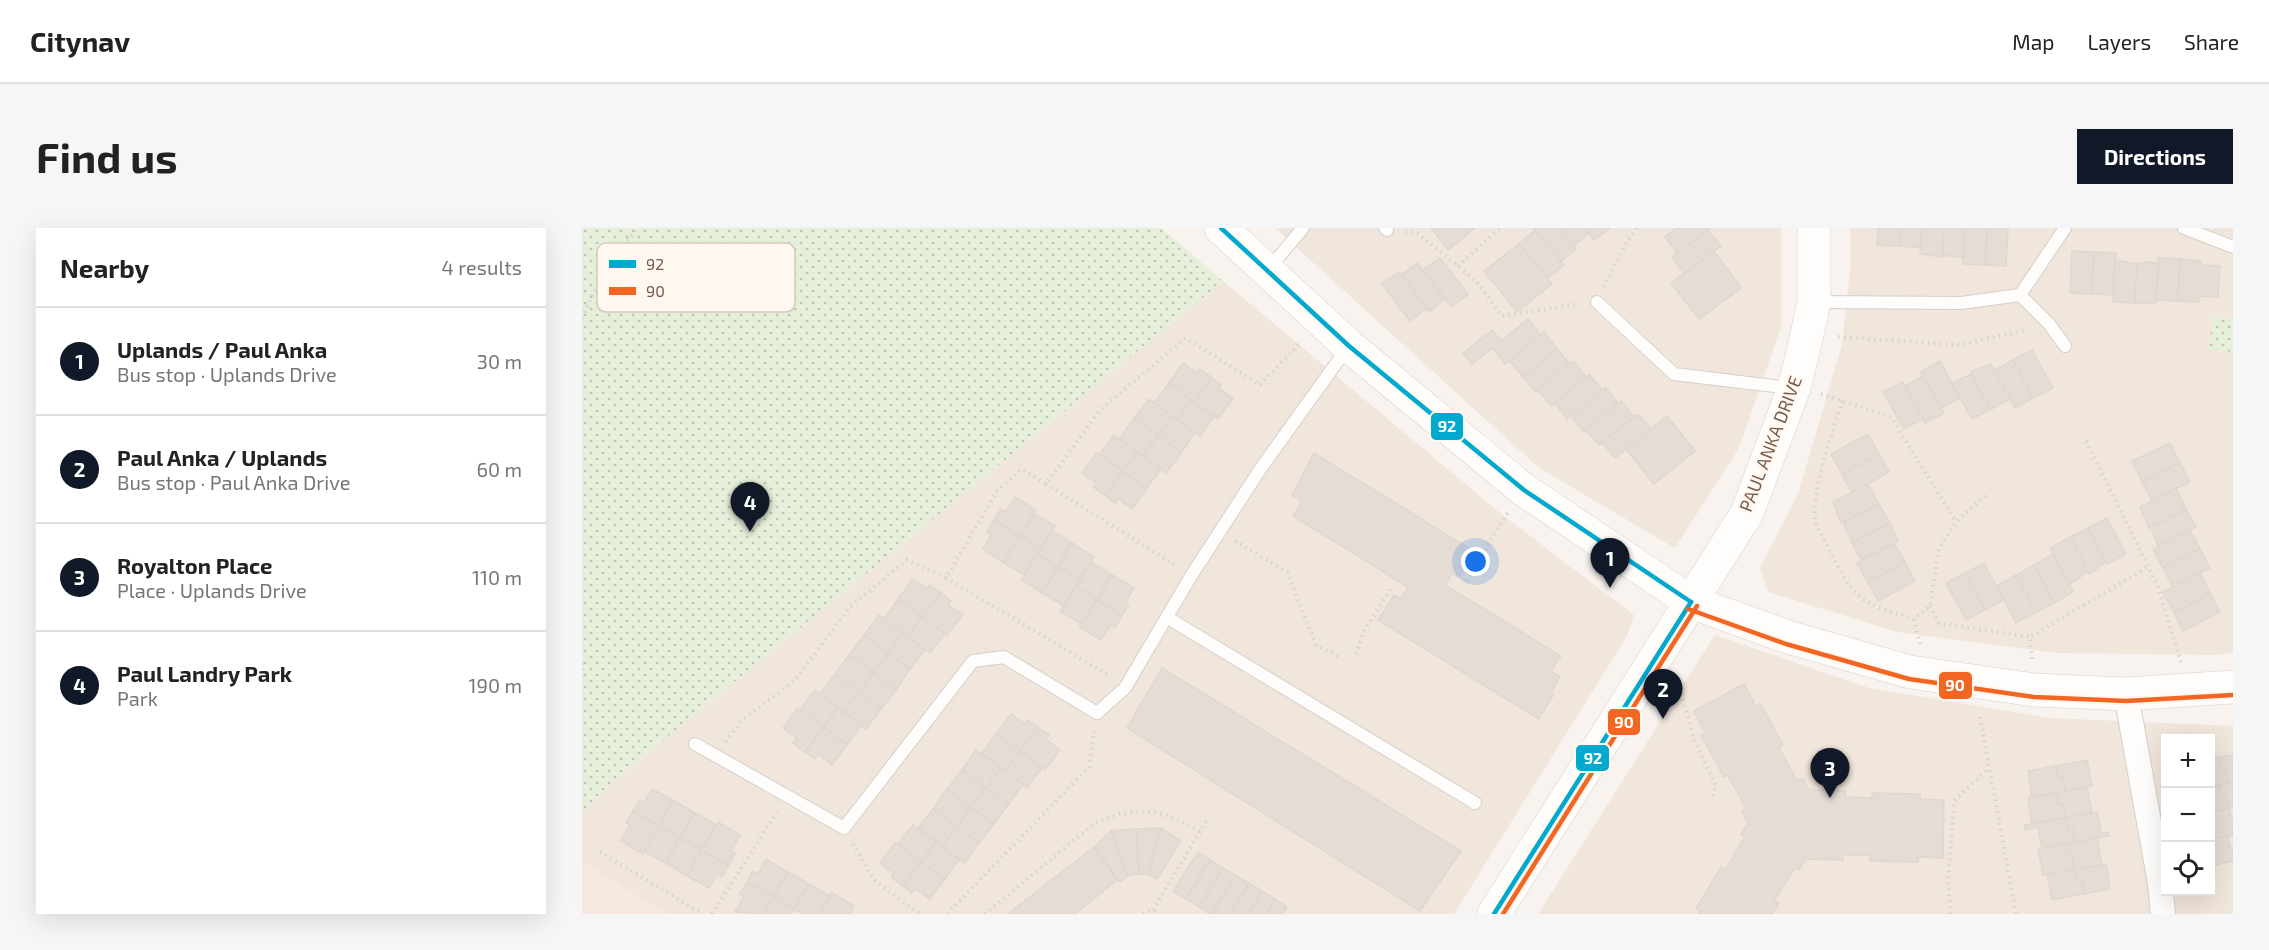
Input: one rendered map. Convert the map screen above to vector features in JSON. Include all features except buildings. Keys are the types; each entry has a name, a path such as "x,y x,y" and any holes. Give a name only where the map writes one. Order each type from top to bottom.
{"street":[{"path":"1221,228 1349,346 1524,490 1691,602 1788,637 1910,672 2034,690 2126,694 2233,687"},
{"name":"PAUL ANKA DRIVE","path":"1494,914 1747,513 1808,391 1814,303 1814,228"},
{"path":"2126,694 2160,883 2163,914"}],"lane":[{"path":"1267,271 1303,228"},
{"path":"1814,303 1962,303 2020,295 2065,228"},
{"path":"2184,228 2233,247"},
{"path":"2020,295 2049,325 2065,346"},
{"path":"1597,302 1674,374 1808,391"},
{"path":"695,744 717,754 844,828 973,661 1004,657 1097,713 1125,688 1191,576 1261,468 1349,346"},
{"path":"1168,618 1475,803"}],"path":[{"path":"626,243 638,228"},
{"path":"1458,266 1500,228"},
{"path":"1386,229 1417,233 1476,281 1502,316 1597,302 1628,240 1638,228"},
{"path":"582,318 597,286"},
{"path":"1046,484 1100,410 1186,338 1260,385 1321,321"},
{"path":"1838,337 1959,345 2049,325"},
{"path":"1808,391 1891,417 1956,522"},
{"path":"1842,401 1823,467 1815,519 1842,577 1856,597 1870,606 1914,619"},
{"path":"2086,441 2158,586 2182,666"},
{"path":"946,578 997,491 1022,469 1191,576"},
{"path":"1466,581 1524,490"},
{"path":"1988,494 1956,522 1939,549 1930,606 1939,624 2030,637 2148,567"},
{"path":"1220,532 1287,572 1316,645 1338,656"},
{"path":"717,754 742,720 794,681 850,607 907,560 946,578 1097,667 1125,688"},
{"path":"1356,654 1364,631 1392,587"},
{"path":"1914,619 1930,606"},
{"path":"1914,619 1920,645"},
{"path":"2030,637 2032,658"},
{"path":"582,663 582,676"},
{"path":"1678,682 1694,740 1716,786 1712,798"},
{"path":"947,914 1089,767 1097,713"},
{"path":"1980,717 2016,914"},
{"path":"1951,914 1948,882 1954,801 1989,768"},
{"path":"712,914 787,796"},
{"path":"985,914 1095,823 1120,814 1145,811 1166,815 1200,831"},
{"path":"1144,914 1153,910 1206,821"},
{"path":"844,828 874,880 920,914"},
{"path":"600,852 703,914"},
{"path":"1153,910 1159,914"}],"shaded area":[{"path":"1275,228 1781,228 1781,327 1739,448 1675,548 1539,468"},
{"path":"1850,228 2233,228 2233,652 2217,655 2057,653 1897,632 1768,592 1760,568 1798,494 1842,345 1851,259"},
{"path":"1223,281 1500,513 1634,615 1627,636 1454,914 666,914 582,862 582,812 611,783"},
{"path":"1715,635 1869,688 2051,718 2233,726 2233,914 1538,914"},
{"path":"582,862 666,914 582,914"}],"green space":[{"path":"582,228 1161,228 1223,281 611,783 582,812"},
{"path":"2213,316 2233,318 2233,352 2209,349"}],"transit line":[{"name":"92","path":"1221,228 1349,346 1524,490 1691,602"},
{"name":"92","path":"1494,914 1691,602"},
{"name":"90","path":"1503,914 1697,606"},
{"name":"90","path":"1688,609 1786,644 1909,679 2034,697 2126,701 2233,695"}],"place":[{"name":"Paul Landry Park","path":"750,532"},
{"name":"Uplands / Paul Anka","path":"1610,588"},
{"name":"Paul Anka / Uplands","path":"1663,719"},
{"name":"Royalton Place","path":"1830,798"}]}
